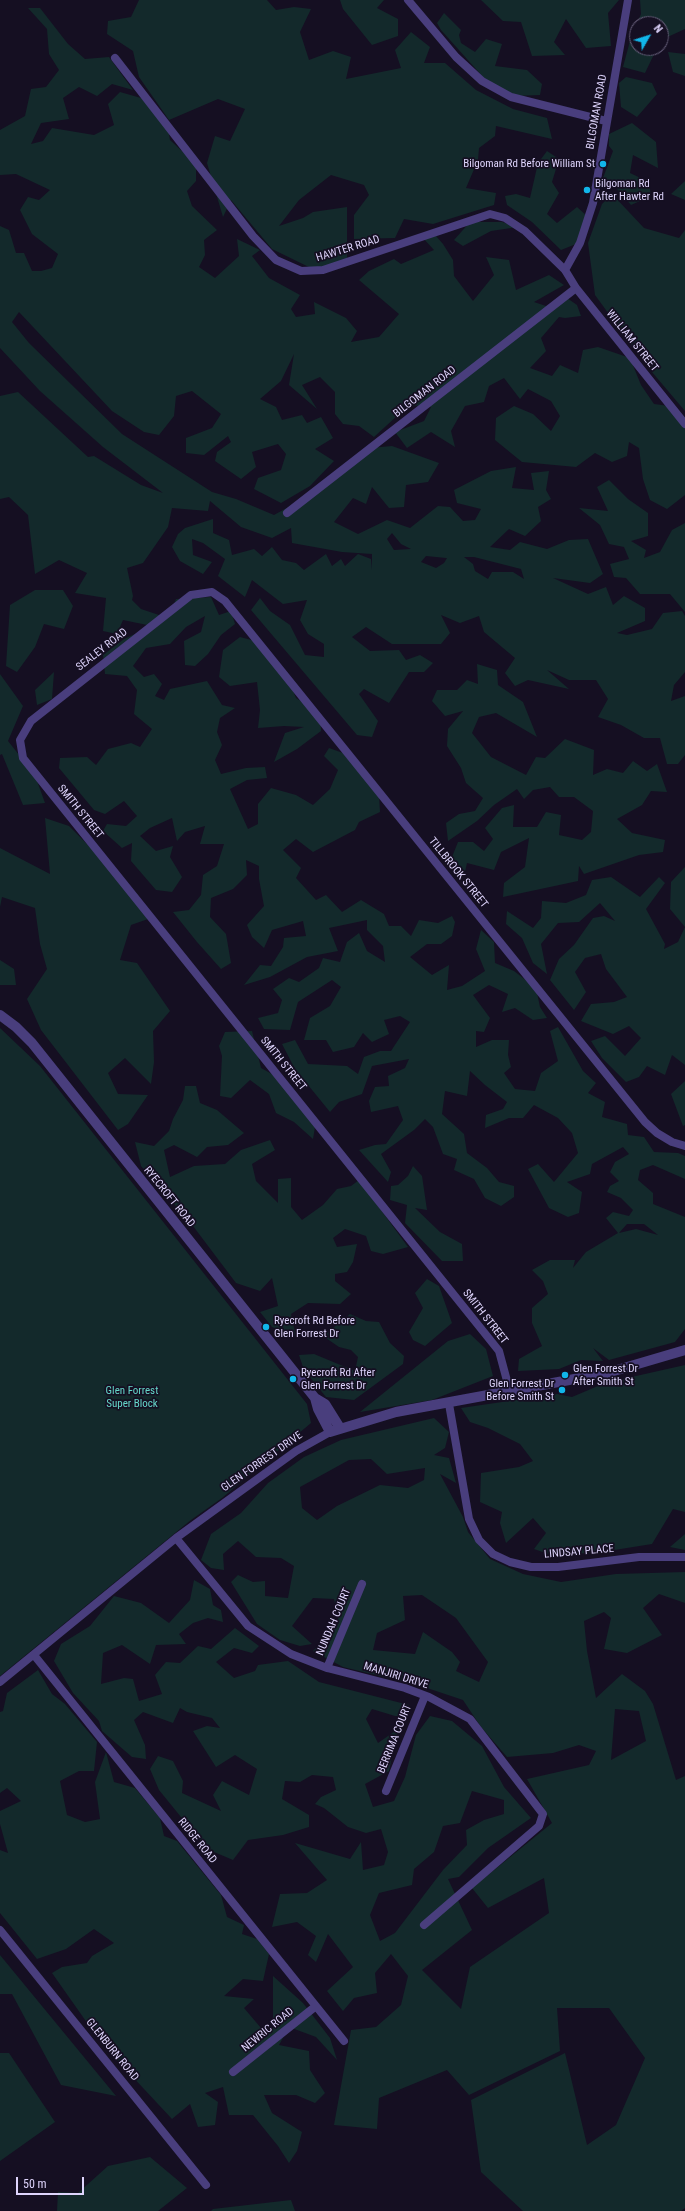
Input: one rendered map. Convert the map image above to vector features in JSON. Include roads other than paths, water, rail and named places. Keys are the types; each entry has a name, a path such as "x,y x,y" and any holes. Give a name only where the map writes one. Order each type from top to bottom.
{"street":[{"path":"408,0 456,57 482,81 511,97 606,121"},
{"name":"BILGOMAN ROAD","path":"565,270 580,243 593,203 628,0"},
{"name":"HAWTER ROAD","path":"115,58 253,236 276,260 301,271 323,270 490,214 505,218 525,231 565,270"},
{"name":"WILLIAM STREET","path":"565,270 576,288 685,424"},
{"name":"BILGOMAN ROAD","path":"287,513 576,288"},
{"name":"SEALEY ROAD","path":"23,758 20,740 31,721 191,595 212,592 225,601"},
{"name":"TILLBROOK STREET","path":"225,601 645,1122 657,1133 672,1142 685,1146"},
{"name":"SMITH STREET","path":"23,758 499,1351 510,1392"},
{"name":"RYECROFT ROAD","path":"0,1015 32,1042 315,1398 325,1404 340,1428"},
{"name":"GLEN FORREST DRIVE","path":"0,1682 176,1538 296,1451 330,1432 396,1412 449,1404 607,1373 659,1359 685,1350"},
{"name":"RYECROFT ROAD","path":"315,1398 318,1409 330,1432"},
{"name":"LINDSAY PLACE","path":"449,1404 469,1519 479,1540 493,1554 510,1562 531,1567 558,1567 639,1557 685,1558"},
{"name":"MANJIRI DRIVE","path":"176,1538 248,1626 291,1654 327,1668 406,1688 425,1696 470,1720 543,1814 539,1826 424,1925"},
{"name":"NUNDAH COURT","path":"327,1668 362,1584"},
{"name":"RIDGE ROAD","path":"34,1655 344,2041"},
{"name":"BERRIMA COURT","path":"386,1791 425,1696"},
{"name":"GLENBURN ROAD","path":"0,1930 206,2185"},
{"name":"NEWRIC ROAD","path":"234,2072 316,2006"}],"place":[{"name":"Bilgoman Rd Before William St","path":"603,164"},
{"name":"Bilgoman Rd After Hawter Rd","path":"587,190"},
{"name":"Ryecroft Rd Before Glen Forrest Dr","path":"266,1327"},
{"name":"Glen Forrest Dr After Smith St","path":"565,1375"},
{"name":"Ryecroft Rd After Glen Forrest Dr","path":"293,1379"},
{"name":"Glen Forrest Dr Before Smith St","path":"562,1390"}],"park label":[{"name":"Glen Forrest Super Block","path":"132,1397"}]}
